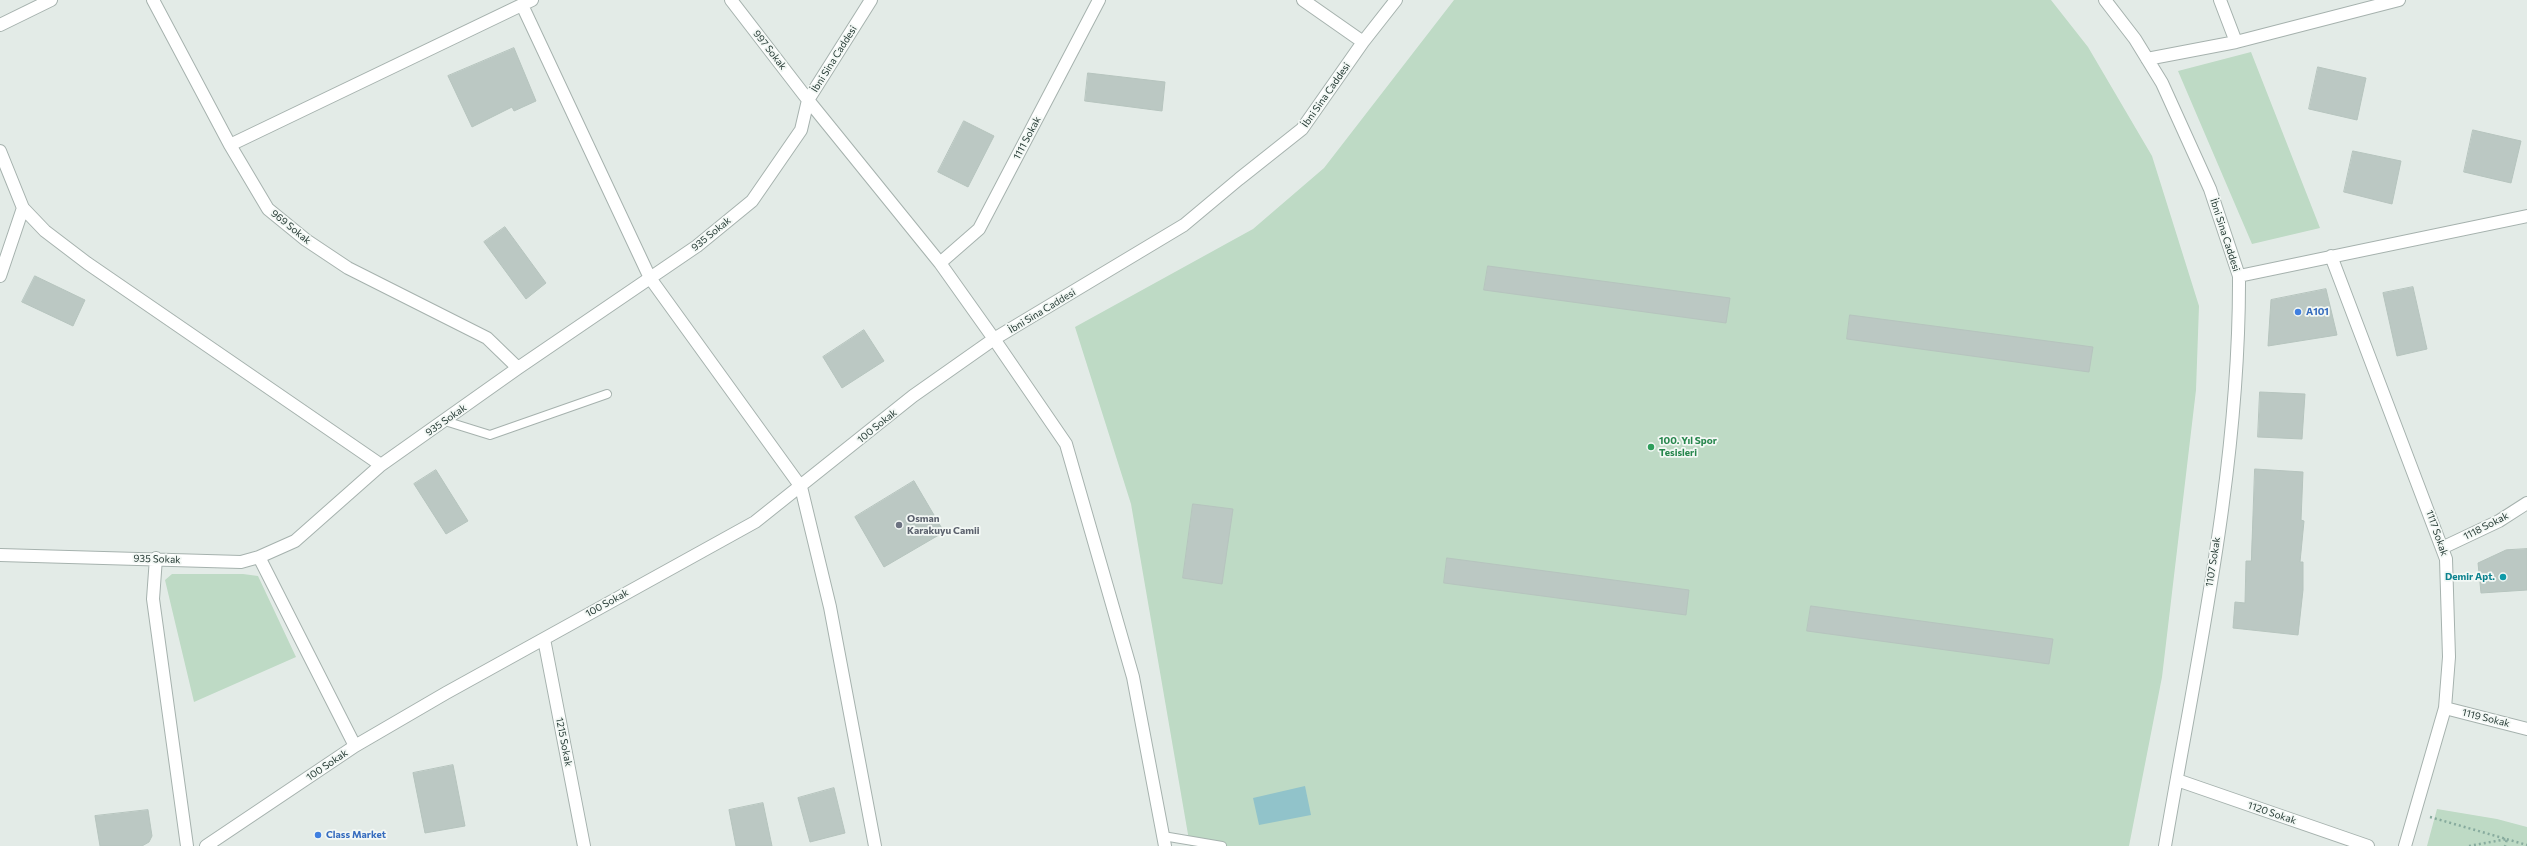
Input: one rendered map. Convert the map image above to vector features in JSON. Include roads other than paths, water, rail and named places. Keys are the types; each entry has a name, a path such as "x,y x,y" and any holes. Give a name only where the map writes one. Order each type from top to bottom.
{"street":[{"path":"0,25 50,0"},
{"name":"969 Sokak","path":"153,0 163,15 230,145 268,209 306,240 348,268 487,338 518,368"},
{"name":"997 Sokak","path":"731,0 808,100"},
{"name":"İbni Sina Caddesi","path":"871,0 808,100 940,263 994,340 1184,225 1302,129 1363,42 1396,0"},
{"name":"1111 Sokak","path":"940,263 979,229 1099,0"},
{"path":"1303,0 1363,42"},
{"name":"İbni Sina Caddesi","path":"2105,0 2135,39 2162,84 2210,189 2239,276 2527,216"},
{"path":"2220,0 2236,42"},
{"path":"2147,59 2236,42 2398,0"},
{"path":"230,145 527,2 650,278 801,487 830,607 875,846"},
{"name":"935 Sokak","path":"0,555 156,558 241,562 259,557 295,540 381,465 518,368 696,246 752,201 801,130 808,100"},
{"path":"0,151 23,208 45,231 87,263 381,465"},
{"path":"0,276 23,208"},
{"name":"1117 Sokak","path":"2332,256 2444,547 2446,559 2448,657 2445,708 2405,846"},
{"name":"1107 Sokak","path":"2165,846 2223,502 2239,334 2239,276"},
{"path":"994,340 1066,444 1133,677 1164,841"},
{"name":"100 Sokak","path":"206,846 355,746 755,522 801,487 913,396 994,340"},
{"name":"1118 Sokak","path":"2444,547 2499,521 2527,503"},
{"path":"259,557 355,746"},
{"path":"156,558 153,599 187,846"},
{"name":"1215 Sokak","path":"544,639 584,846"},
{"name":"1119 Sokak","path":"2445,708 2527,729"},
{"name":"1120 Sokak","path":"2177,780 2368,846"}],"lane":[{"path":"445,421 490,435 607,394"},
{"path":"1164,841 1222,846"}],"water":[{"path":"1305,786 1311,815 1259,825 1253,798"}],"place":[{"name":"A101","path":"2298,312"},
{"name":"100. Yıl Spor Tesisleri","path":"1651,447"},
{"name":"Osman Karakuyu Camii","path":"899,525"},
{"name":"Demir Apt.","path":"2503,577"},
{"name":"Class Market","path":"318,835"}]}
